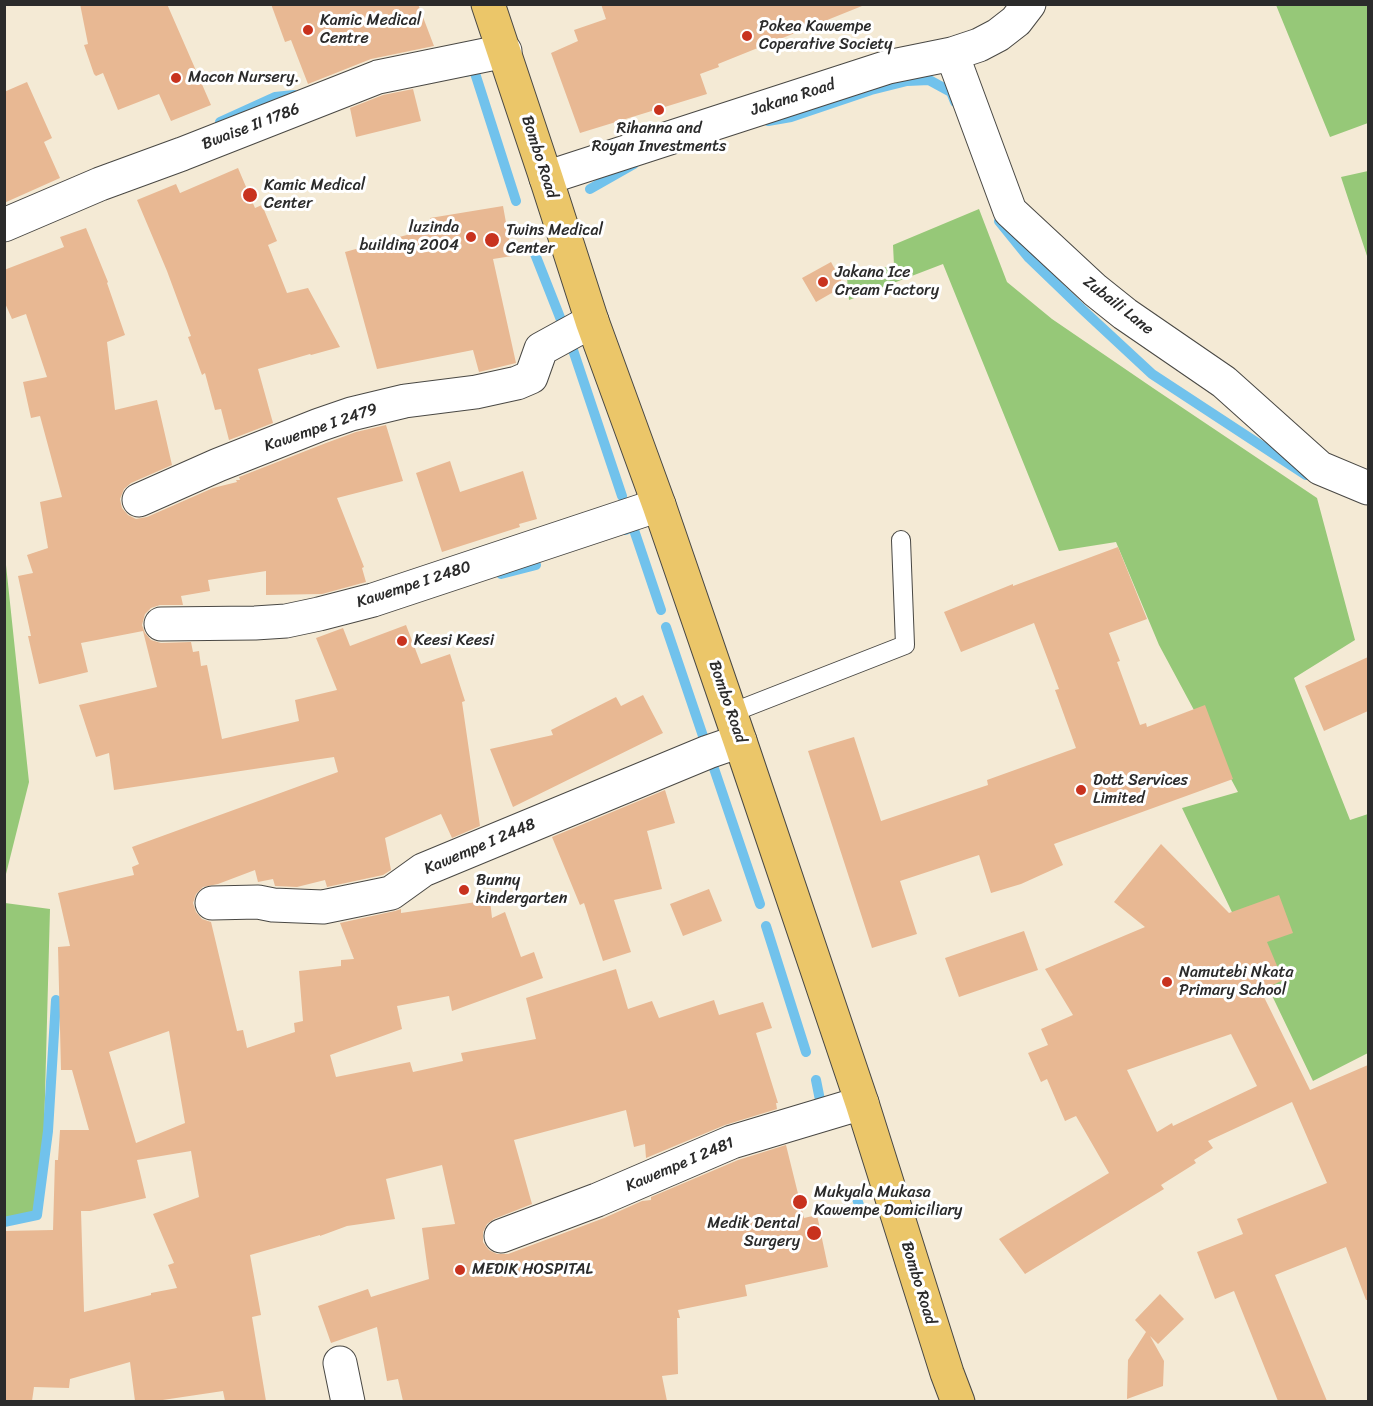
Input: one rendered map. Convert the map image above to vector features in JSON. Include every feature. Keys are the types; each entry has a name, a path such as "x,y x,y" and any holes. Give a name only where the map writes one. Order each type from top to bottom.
{"main road":[{"name":"Bombo Road","path":"488,4 592,321 736,727 862,1103 947,1373 958,1401"}],"street":[{"name":"Jakana Road","path":"546,178 888,67 952,54 979,45 998,35 1016,21 1029,4"},
{"name":"Bwaise II 1786","path":"4,225 100,184 378,77 505,51"},
{"name":"Zubaili Lane","path":"952,54 1010,212 1095,290 1125,314 1224,382 1320,468 1368,488"},
{"name":"Kawempe I 2479","path":"139,500 218,465 351,414 405,401 477,392 517,383 531,377 541,349 592,321"},
{"name":"Kawempe I 2480","path":"161,624 255,623 286,621 319,614 373,600 659,505"},
{"name":"Kawempe I 2448","path":"212,903 258,902 273,905 323,907 391,893 423,870 708,752 736,727"},
{"name":"Kawempe I 2481","path":"501,1236 597,1200 732,1142 862,1103"},
{"path":"340,1363 348,1401"}],"lane":[{"path":"736,727 905,645 901,540"}],"green space":[{"path":"1276,5 1368,5 1368,123 1330,137"},
{"path":"1368,171 1368,259 1341,177"},
{"path":"979,209 1007,282 1052,319 1317,498 1355,640 1294,678 1350,820 1368,814 1368,1053 1313,1081 1182,808 1238,792 1159,645 1116,542 1059,551 943,264 849,300 847,278 894,265 893,245"},
{"path":"4,565 6,565 29,782 5,878"},
{"path":"5,903 50,909 42,1207 39,1217 5,1217"}],"building":[{"path":"80,4 167,4 211,105 171,121 159,94 118,110 103,73 96,76 94,74 84,45 88,44"},
{"path":"271,4 418,4 434,46 371,59 308,84 291,40 285,42"},
{"path":"601,4 862,4 862,6 718,64 719,67 700,74 707,94 580,133 551,53 578,41 574,30 606,19"},
{"path":"27,82 52,138 44,142 60,178 4,203 4,92"},
{"path":"413,89 421,121 356,137 350,108 383,95"},
{"path":"238,168 255,208 262,205 277,241 268,245 287,293 308,288 340,347 258,369 273,423 229,440 221,409 215,410 205,373 202,375 188,337 191,336 167,271 137,200 176,184 180,193"},
{"path":"503,206 512,256 493,259 516,363 479,372 473,350 377,369 345,252 432,228 430,218"},
{"path":"86,228 108,282 125,335 107,342 115,410 157,400 172,465 131,483 124,489 120,499 122,508 128,515 136,519 147,517 213,488 237,482 236,480 240,480 239,477 326,443 356,432 386,425 403,481 337,498 364,567 362,568 366,582 322,594 266,595 266,571 208,580 210,591 181,596 183,605 160,605 151,608 145,614 142,625 151,640 161,643 191,642 193,652 199,651 201,666 207,665 222,739 299,721 295,700 337,690 316,638 343,628 350,646 406,625 421,664 450,654 465,701 462,702 480,826 452,838 441,814 385,838 391,870 383,875 327,887 325,880 297,887 275,886 273,879 258,882 255,870 218,884 203,887 196,894 193,903 202,919 211,922 237,1031 243,1030 247,1048 295,1032 294,1023 303,1021 299,971 341,966 341,960 354,959 340,923 401,909 401,913 490,900 492,918 505,912 521,957 534,952 543,978 452,1011 449,996 397,1006 402,1029 330,1055 336,1077 410,1062 413,1072 463,1061 461,1053 536,1039 526,998 616,969 628,1009 652,1001 659,1018 714,1000 719,1015 763,1002 772,1028 756,1033 778,1103 776,1103 777,1109 725,1125 646,1158 645,1144 634,1147 626,1110 514,1140 532,1204 494,1219 487,1224 483,1232 483,1242 489,1250 497,1254 508,1254 604,1218 642,1201 651,1200 651,1197 738,1160 786,1145 804,1218 817,1215 828,1267 745,1285 747,1296 678,1310 680,1318 677,1318 678,1374 662,1376 667,1401 403,1401 398,1379 387,1381 377,1327 331,1343 318,1306 368,1289 371,1297 429,1279 422,1228 455,1224 442,1165 386,1179 395,1219 347,1226 320,1236 250,1255 261,1315 252,1317 266,1401 225,1401 223,1391 156,1401 135,1401 130,1362 70,1379 69,1388 34,1387 32,1401 4,1401 4,1231 53,1230 55,1160 58,1160 60,1130 89,1130 72,1070 61,1070 58,947 70,946 58,893 134,875 132,867 139,864 132,847 338,772 334,757 114,790 109,753 96,757 79,705 157,687 143,631 81,643 88,672 39,684 18,576 33,573 27,555 48,548 40,502 62,497 40,416 31,418 23,382 47,377 26,314 12,319 4,301 4,270 64,247 60,237","holes":["169,1031 185,1123 136,1143 109,1052","191,1151 199,1197 153,1214 174,1263 168,1265 177,1288 84,1312 81,1211 146,1198 137,1160"]},
{"name":"Jakana Ice Cream Factory","path":"831,262 844,286 816,302 802,278"},
{"path":"450,461 460,492 523,471 537,519 519,524 520,527 442,552 416,473"},
{"path":"1118,547 1147,619 1109,633 1140,725 1146,723 1147,727 1205,705 1233,779 1054,844 1063,865 1021,884 991,893 979,855 900,881 917,934 872,948 808,751 854,737 881,821 988,785 987,780 1076,748 1055,690 1059,689 1034,623 961,652 944,612 1013,584 1013,586"},
{"path":"1368,657 1368,711 1324,731 1305,686"},
{"path":"643,695 663,733 513,807 490,749 553,735 551,730 616,697 621,706"},
{"path":"665,790 675,823 647,831 662,889 614,900 631,952 603,961 584,903 580,905 552,837"},
{"path":"1161,844 1229,913 1279,895 1293,933 1267,942 1283,980 1261,991 1310,1090 1368,1065 1368,1300 1366,1300 1346,1247 1275,1275 1327,1401 1278,1401 1234,1291 1215,1299 1197,1252 1243,1234 1237,1219 1327,1183 1292,1102 1208,1141 1213,1148 1194,1160 1196,1163 1161,1185 1164,1189 1025,1274 999,1239 1109,1173 1076,1116 1065,1121 1047,1079 1041,1082 1028,1053 1048,1045 1041,1029 1073,1015 1045,969 1145,927 1114,902","holes":["1231,1034 1257,1086 1173,1126 1172,1123 1157,1132 1127,1070"]},
{"path":"709,889 722,921 683,936 670,904"},
{"path":"1024,931 1038,970 959,997 945,958"},
{"path":"1160,1294 1184,1319 1158,1344 1150,1336 1164,1361 1163,1386 1127,1399 1128,1360 1146,1332 1135,1320"}],"waterway":[{"path":"464,72 474,70 516,201"},
{"path":"768,121 791,117 871,90 907,81 929,80 951,92 955,102"},
{"path":"220,122 275,97 294,95"},
{"path":"590,189 634,164"},
{"path":"999,221 1029,258 1152,374 1306,475"},
{"path":"533,249 563,325"},
{"path":"571,344 622,496"},
{"path":"625,530 633,527 661,610"},
{"path":"501,574 536,565"},
{"path":"666,627 760,904"},
{"path":"766,926 806,1052"},
{"path":"4,1222 37,1215 48,1131 56,1000"},
{"path":"816,1080 820,1100"},
{"path":"855,1193 861,1211"}],"place":[{"name":"Kamic Medical Centre","path":"308,30"},
{"name":"Pokea Kawempe Coperative Society","path":"747,36"},
{"name":"Macon Nursery.","path":"176,78"},
{"name":"Rihanna and Royan Investments","path":"659,110"},
{"name":"Kamic Medical Center","path":"250,195"},
{"name":"luzinda building 2004","path":"471,237"},
{"name":"Twins Medical Center","path":"492,240"},
{"name":"Jakana Ice Cream Factory","path":"823,282"},
{"name":"Keesi Keesi","path":"402,641"},
{"name":"Dott Services Limited","path":"1081,790"},
{"name":"Bunny kindergarten","path":"464,890"},
{"name":"Namutebi Nkata Primary School","path":"1167,982"},
{"name":"Mukyala Mukasa Kawempe Domiciliary","path":"800,1202"},
{"name":"Medik Dental Surgery","path":"814,1233"},
{"name":"MEDIK HOSPITAL","path":"460,1270"}]}
